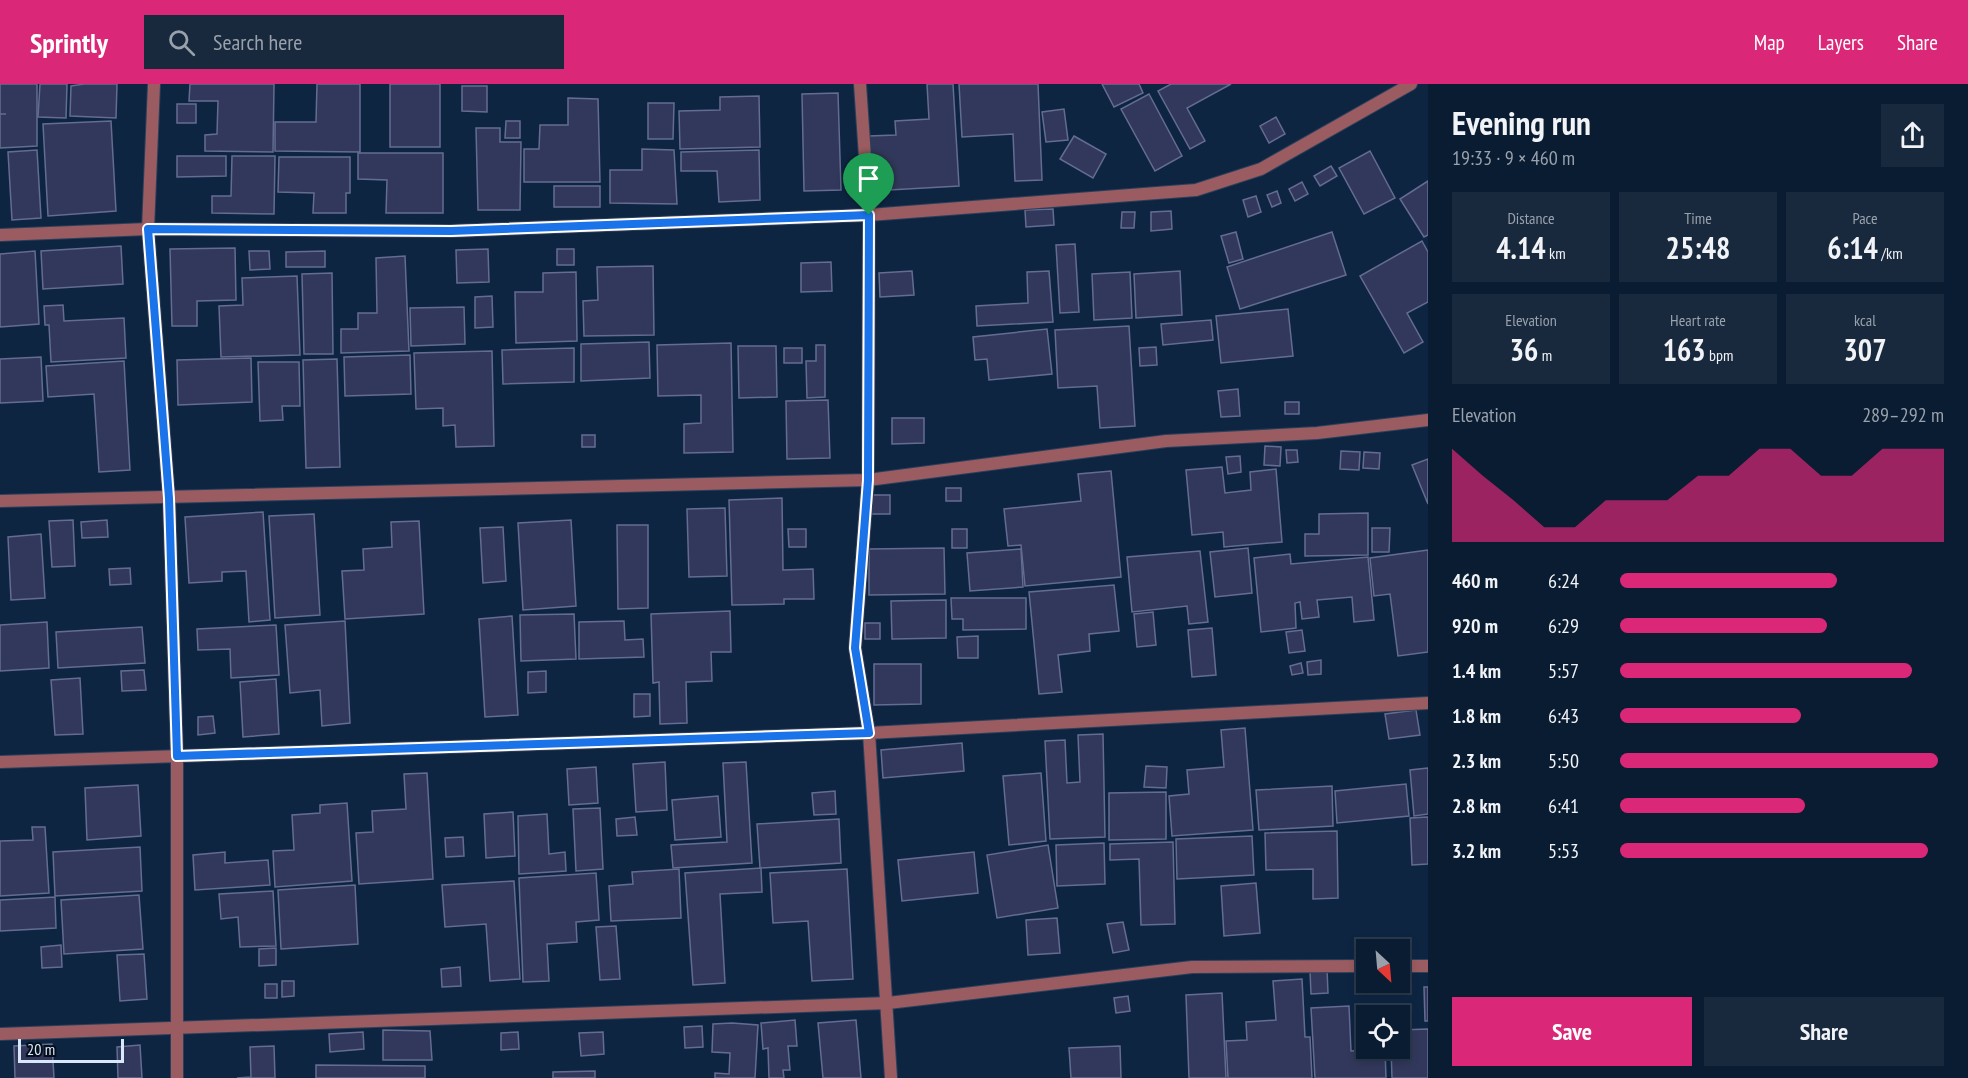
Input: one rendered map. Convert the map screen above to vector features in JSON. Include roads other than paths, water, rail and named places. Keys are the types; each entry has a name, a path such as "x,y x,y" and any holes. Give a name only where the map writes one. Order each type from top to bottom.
{"street":[{"path":"154,84 148,229 169,498 177,756 175,1027 177,1078"},
{"path":"860,84 869,215 868,480 855,648 869,733 891,1078"},
{"path":"0,235 148,229 451,231 869,215 1196,190 1261,169 1411,84"},
{"path":"0,501 868,480 1166,441 1317,433 1428,420"},
{"path":"0,762 869,733 1428,703"},
{"path":"0,1034 888,1003 1191,967 1356,966"},
{"path":"1410,966 1428,966"}]}
